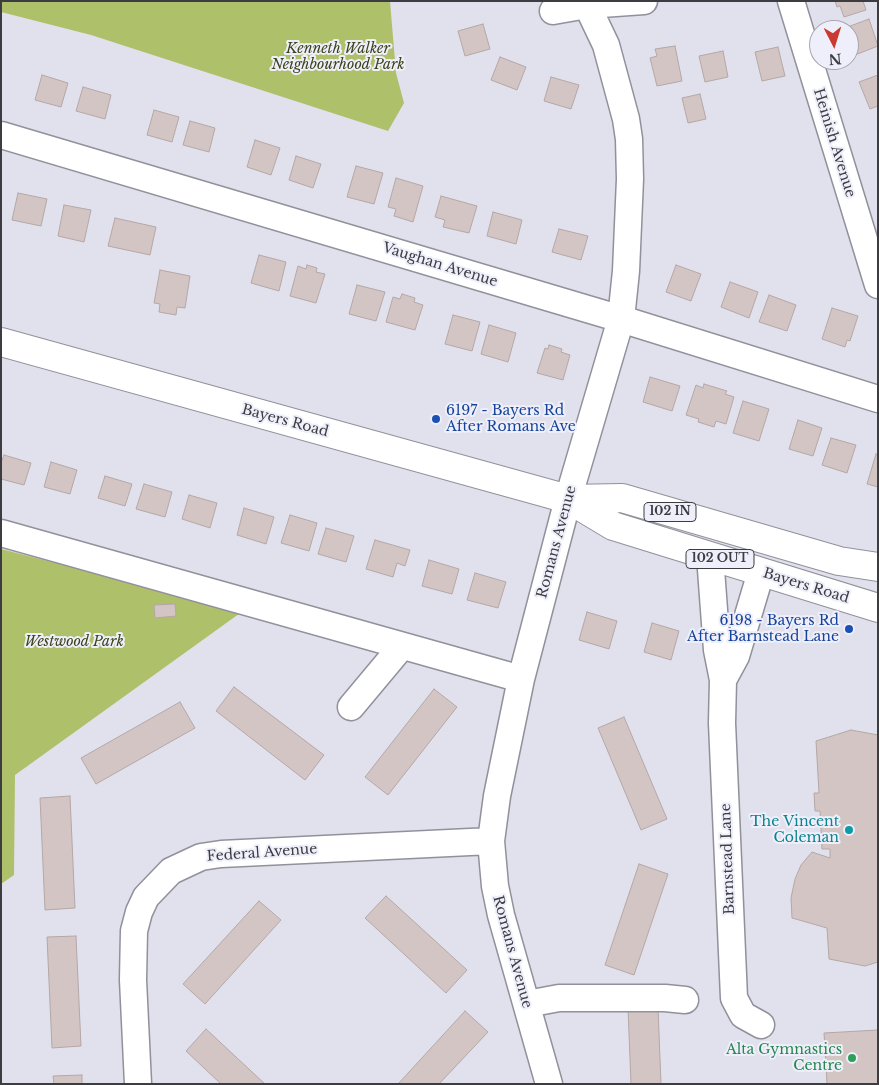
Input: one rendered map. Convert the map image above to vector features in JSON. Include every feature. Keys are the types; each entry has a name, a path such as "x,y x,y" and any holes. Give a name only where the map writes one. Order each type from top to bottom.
{"main road":[{"name":"Bayers Road","path":"1,342 568,499 613,526 878,608"},
{"name":"Bayers Road","path":"568,499 622,498 839,561 878,567"}],"street":[{"path":"553,11 586,3 644,1"},
{"name":"Heinish Avenue","path":"791,1 878,285"},
{"name":"Romans Avenue","path":"549,1084 501,915 495,886 491,841 497,796 521,679 568,499 621,319 626,271 630,179 629,139 626,119 606,45 586,3"},
{"name":"Vaughan Avenue","path":"1,135 621,319 878,399"},
{"path":"1,532 521,679"},
{"name":"Barnstead Lane","path":"710,556 717,650 724,680 722,723 734,998 743,1015 761,1025"},
{"name":"Barnstead Lane","path":"724,680 736,656 761,572"},
{"path":"351,707 402,646"},
{"name":"Federal Avenue","path":"138,1084 133,980 134,931 139,912 146,897 171,870 201,857 221,854 491,841"},
{"path":"526,1004 559,998 665,998 685,1000"}],"green space":[{"name":"Kenneth Walker Neighbourhood Park","path":"1,1 390,1 396,73 404,103 388,131 91,35 1,12"},
{"name":"Westwood Park","path":"1,549 243,611 15,775 14,875 1,884"}],"building":[{"path":"835,1 863,1 866,10 844,17 840,6 837,7"},
{"path":"869,19 878,46 859,53 859,23"},
{"path":"483,24 490,49 465,56 458,31"},
{"path":"675,46 682,81 657,86 650,58 657,56 655,49"},
{"path":"778,47 785,76 762,81 755,52"},
{"path":"723,51 728,77 705,82 699,56"},
{"path":"500,57 526,67 517,90 491,80"},
{"path":"42,75 68,83 61,107 35,100"},
{"path":"878,75 878,106 870,109 859,82"},
{"path":"551,77 579,85 571,109 544,101"},
{"path":"83,87 111,95 105,119 76,111"},
{"path":"700,94 706,119 688,123 682,98"},
{"path":"154,110 179,117 172,142 147,135"},
{"path":"190,121 215,128 209,152 183,145"},
{"path":"255,140 280,148 271,175 247,167"},
{"path":"296,156 321,164 313,188 289,180"},
{"path":"356,166 383,173 374,204 347,197"},
{"path":"396,178 423,186 413,222 394,216 396,209 388,207"},
{"path":"18,193 47,199 41,226 12,220"},
{"path":"441,196 477,206 469,233 443,227 445,220 435,217"},
{"path":"64,205 91,210 84,242 58,236"},
{"path":"493,212 522,220 516,244 487,236"},
{"path":"115,218 156,227 150,255 108,246"},
{"path":"559,229 588,236 581,260 552,252"},
{"path":"259,255 286,262 279,291 251,283"},
{"path":"307,265 317,268 316,272 325,274 316,303 290,296 298,266 306,269"},
{"path":"676,265 701,274 691,301 666,292"},
{"path":"160,270 190,276 185,308 177,307 176,315 159,312 160,304 154,303"},
{"path":"730,282 758,292 749,318 721,307"},
{"path":"357,285 385,292 376,321 349,314"},
{"path":"402,294 415,298 414,302 423,305 415,330 386,322 393,297 400,299"},
{"path":"769,295 796,305 787,331 759,322"},
{"path":"832,308 858,316 850,341 847,340 845,347 822,339"},
{"path":"453,315 480,322 472,351 445,344"},
{"path":"489,325 516,333 508,362 481,354"},
{"path":"549,345 562,349 561,352 570,355 563,380 537,373 545,348 548,349"},
{"path":"650,377 680,386 672,411 643,402"},
{"path":"704,384 727,391 725,394 734,397 726,424 716,421 714,427 698,422 699,419 686,415 696,385 703,388"},
{"path":"743,401 769,409 759,441 733,433"},
{"path":"798,420 822,428 813,456 789,449"},
{"path":"831,438 856,445 847,473 822,465"},
{"path":"876,454 878,455 878,487 867,484"},
{"path":"4,455 31,463 24,485 1,479 1,463"},
{"path":"51,462 77,470 70,494 44,487"},
{"path":"105,476 132,484 125,506 98,498"},
{"path":"144,484 172,492 165,517 136,509"},
{"path":"189,495 217,503 210,528 182,519"},
{"path":"244,508 274,517 266,544 237,535"},
{"path":"290,515 317,523 309,551 281,543"},
{"path":"326,528 354,536 346,562 318,554"},
{"path":"375,540 410,550 405,566 397,563 393,577 366,569"},
{"path":"429,560 459,569 452,594 422,586"},
{"path":"475,573 506,582 498,608 467,600"},
{"path":"175,604 176,616 155,618 154,605"},
{"path":"587,612 617,621 609,649 579,640"},
{"path":"652,623 679,631 671,660 644,652"},
{"path":"234,687 324,755 305,780 216,711"},
{"path":"434,689 457,707 388,795 365,777"},
{"path":"180,702 195,728 96,784 81,758"},
{"path":"624,717 667,819 641,830 598,728"},
{"name":"The Vincent Coleman","path":"851,730 878,735 878,962 865,966 829,959 827,928 792,918 791,898 795,879 801,865 812,852 830,858 830,849 822,849 820,811 815,811 814,793 819,793 816,741"},
{"path":"70,796 75,908 45,910 40,798"},
{"path":"639,864 668,874 634,975 605,965"},
{"path":"386,896 467,970 446,993 365,918"},
{"path":"259,901 281,920 205,1004 183,984"},
{"path":"76,936 81,1046 52,1048 47,937"},
{"path":"658,1007 661,1084 631,1084 628,1008"},
{"path":"465,1011 488,1032 439,1084 398,1084"},
{"path":"206,1029 265,1084 221,1084 186,1051"},
{"name":"Alta Gymnastics Centre","path":"878,1030 878,1084 827,1084 824,1033"},
{"path":"82,1075 82,1084 54,1084 53,1076"}],"place":[{"name":"6197 - Bayers Rd After Romans Ave","path":"436,419"},
{"name":"6198 - Bayers Rd After Barnstead Lane","path":"849,629"},
{"name":"The Vincent Coleman","path":"849,830"},
{"name":"Alta Gymnastics Centre","path":"852,1058"}]}
